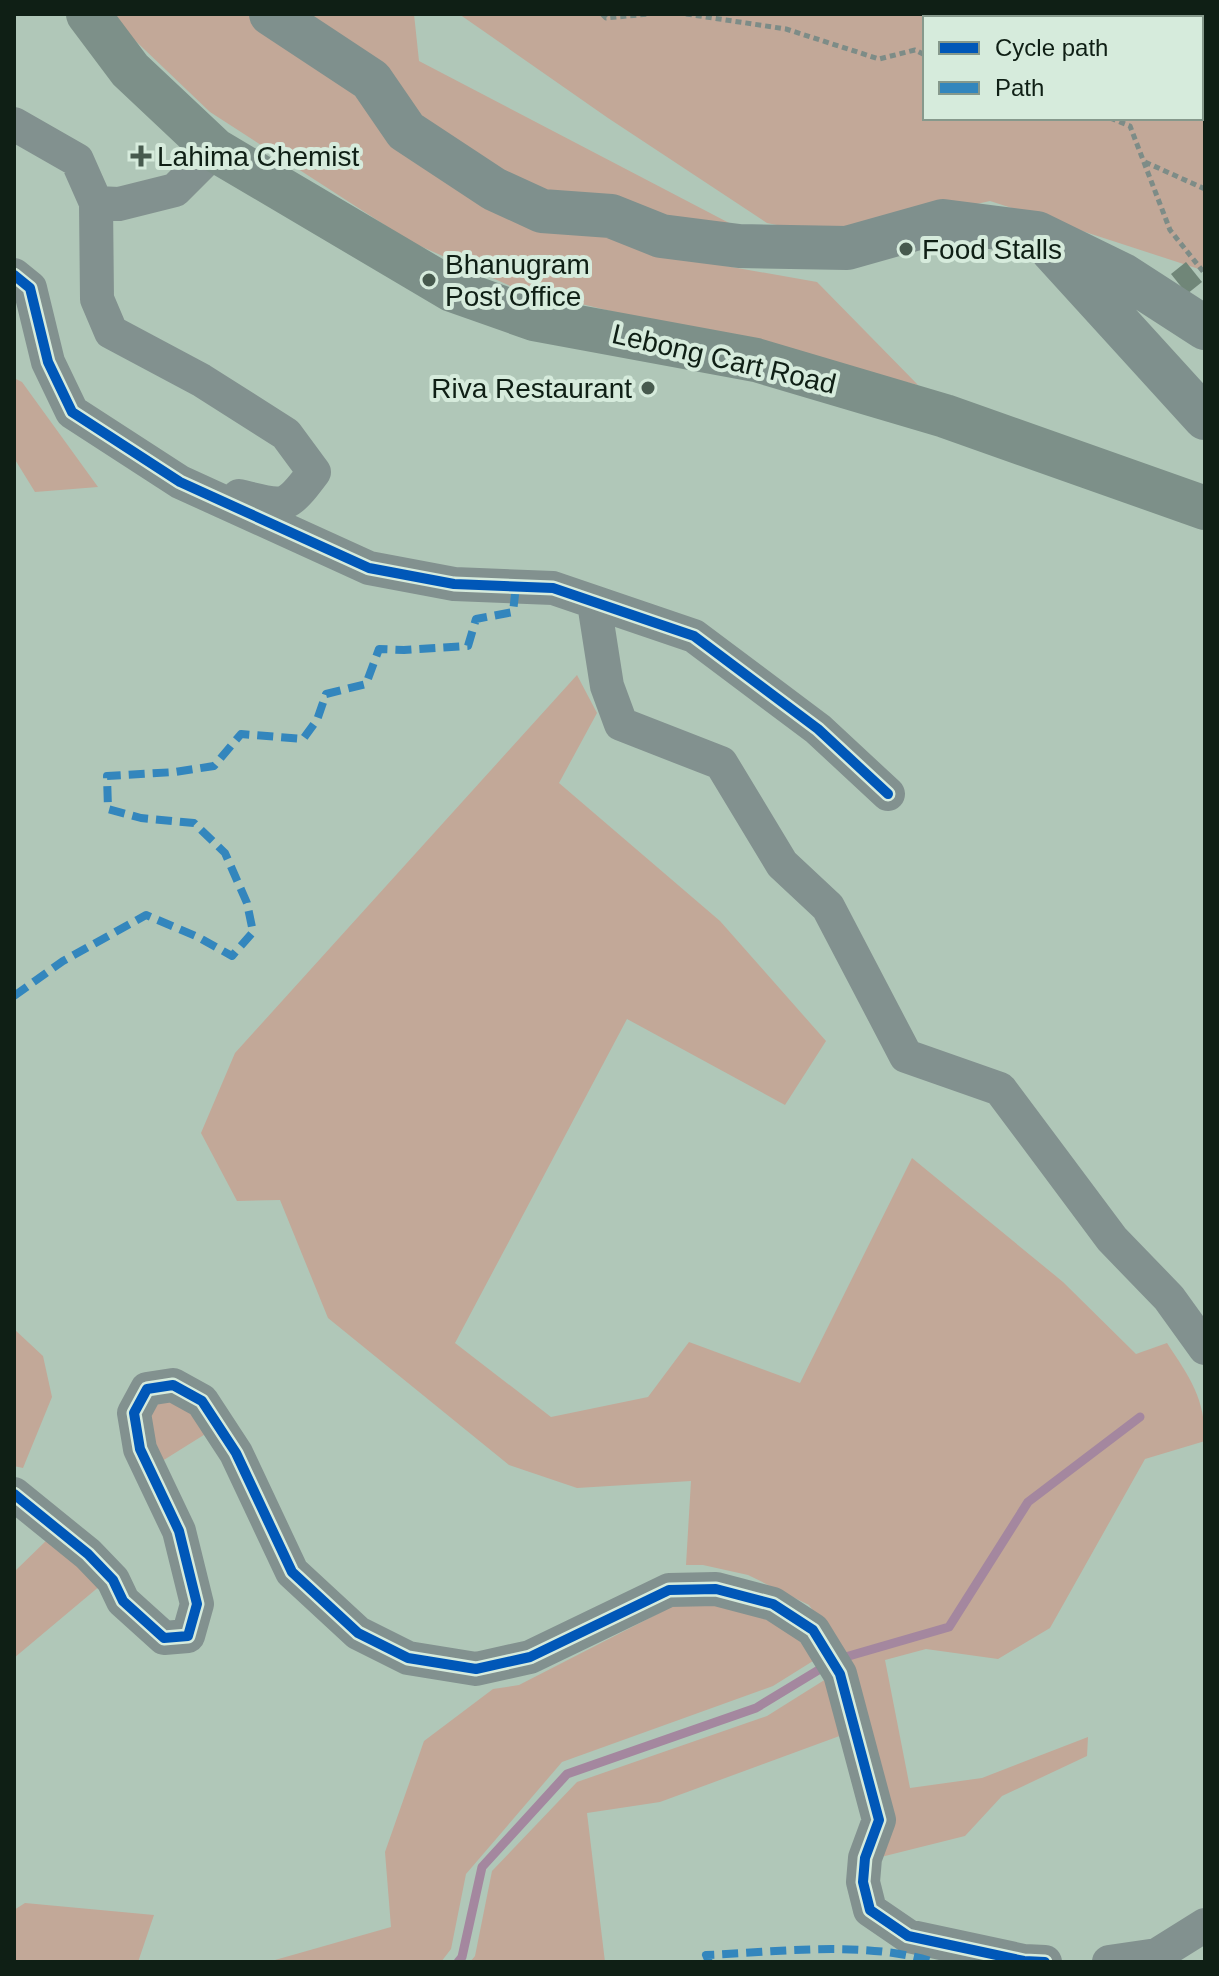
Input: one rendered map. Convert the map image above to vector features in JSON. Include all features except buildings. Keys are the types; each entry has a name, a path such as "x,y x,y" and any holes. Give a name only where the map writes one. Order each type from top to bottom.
{"highway":[{"name":"Lebong Cart Road","path":"88,14 130,70 215,150 452,290 534,319 756,360 945,416 1205,508"}],"main road":[{"path":"271,14 371,80 406,131 494,189 542,211 611,216 661,236 739,246 847,248 943,221 1037,233 1123,275 1205,328"},
{"path":"1037,233 1205,418"}],"street":[{"path":"14,124 77,160 96,203 97,299 111,332 201,380 286,434 314,472 294,500 276,504 180,482"},
{"path":"96,203 119,204 175,190 215,150"},
{"path":"14,275 30,288 48,362 72,412 180,482 369,568 454,584 553,588 694,636 818,729 888,794"},
{"path":"594,603 607,686 621,724 721,763 782,864 828,907 906,1056 1000,1089 1112,1239 1169,1298 1205,1348"},
{"path":"14,1494 88,1554 113,1580 123,1601 164,1638 188,1636 197,1604 179,1531 140,1449 134,1413 147,1389 173,1385 202,1401 236,1453 292,1572 358,1633 408,1658 476,1669 530,1657 669,1590 716,1589 773,1604 813,1630 840,1674 879,1820 865,1858 863,1882 870,1910 908,1936 1024,1961 1045,1962"},
{"path":"1109,1962 1157,1955 1205,1925"}],"path":[{"path":"602,14 606,18 649,14"},
{"path":"686,14 786,29 879,59 915,50 923,54"},
{"path":"1115,120 1130,126 1170,230 1205,274"},
{"path":"1144,162 1205,189"}],"shaded area":[{"path":"111,14 259,14 406,139 692,260 817,282 918,385 515,288 411,242 210,112"},
{"path":"296,14 414,14 419,61 733,225 540,197 412,119"},
{"path":"459,14 1113,14 1114,16 923,16 923,120 1203,120 1203,118 1205,271 990,201 831,236 767,223"},
{"path":"1133,14 1205,14 1205,99 1203,16"},
{"path":"14,378 22,382 98,487 35,492 14,458"},
{"path":"577,675 597,713 559,783 720,921 826,1041 785,1105 627,1019 455,1343 551,1417 648,1397 689,1342 800,1383 912,1158 1063,1282 1136,1354 1167,1343 1199,1400 1205,1441 1145,1459 1050,1628 998,1659 926,1649 885,1660 910,1788 982,1778 1088,1737 1087,1756 1002,1796 965,1836 881,1857 852,1666 809,1605 748,1575 703,1565 686,1565 691,1481 577,1488 509,1465 328,1318 280,1200 237,1201 201,1133 235,1053"},
{"path":"14,1329 43,1356 52,1397 23,1468 14,1466"},
{"path":"164,1398 189,1410 207,1433 159,1463 150,1413"},
{"path":"51,1536 101,1585 14,1658 14,1572"},
{"path":"705,1602 751,1614 781,1627 805,1647 813,1661 773,1686 562,1762 466,1874 451,1949 441,1962 268,1962 391,1927 385,1852 424,1741 493,1689 519,1685 673,1606"},
{"path":"826,1679 845,1734 660,1802 587,1813 605,1962 470,1962 475,1956 492,1871 577,1782 767,1716"},
{"path":"25,1903 154,1915 138,1962 14,1962 14,1910"}],"waterway":[{"path":"458,1962 462,1957 482,1867 567,1774 756,1708 835,1660 949,1627 1028,1502 1140,1417"}],"marked path":[{"path":"14,996 63,961 146,915 198,937 232,956 253,932 247,903 225,853 194,823 141,818 108,809 107,776 214,766 241,734 303,739 317,720 326,694 366,684 379,649 468,646 476,619 513,612 516,586"},
{"path":"709,1962 706,1955 821,1949 879,1951 934,1962"}],"cycle path":[{"path":"14,275 30,288 48,362 72,412 180,482 369,568 454,584 553,588 694,636 818,729 888,794"},
{"path":"14,1494 88,1554 113,1580 123,1601 164,1638 188,1636 197,1604 179,1531 140,1449 134,1413 147,1389 173,1385 202,1401 236,1453 292,1572 358,1633 408,1658 476,1669 530,1657 669,1590 716,1589 773,1604 813,1630 840,1674 879,1820 865,1858 863,1882 870,1910 908,1936 1024,1961 1045,1962"}],"place":[{"name":"Lahima Chemist","path":"141,156"},
{"name":"Food Stalls","path":"906,249"},
{"name":"Bhanugram Post Office","path":"429,280"},
{"name":"Riva Restaurant","path":"648,388"}]}
